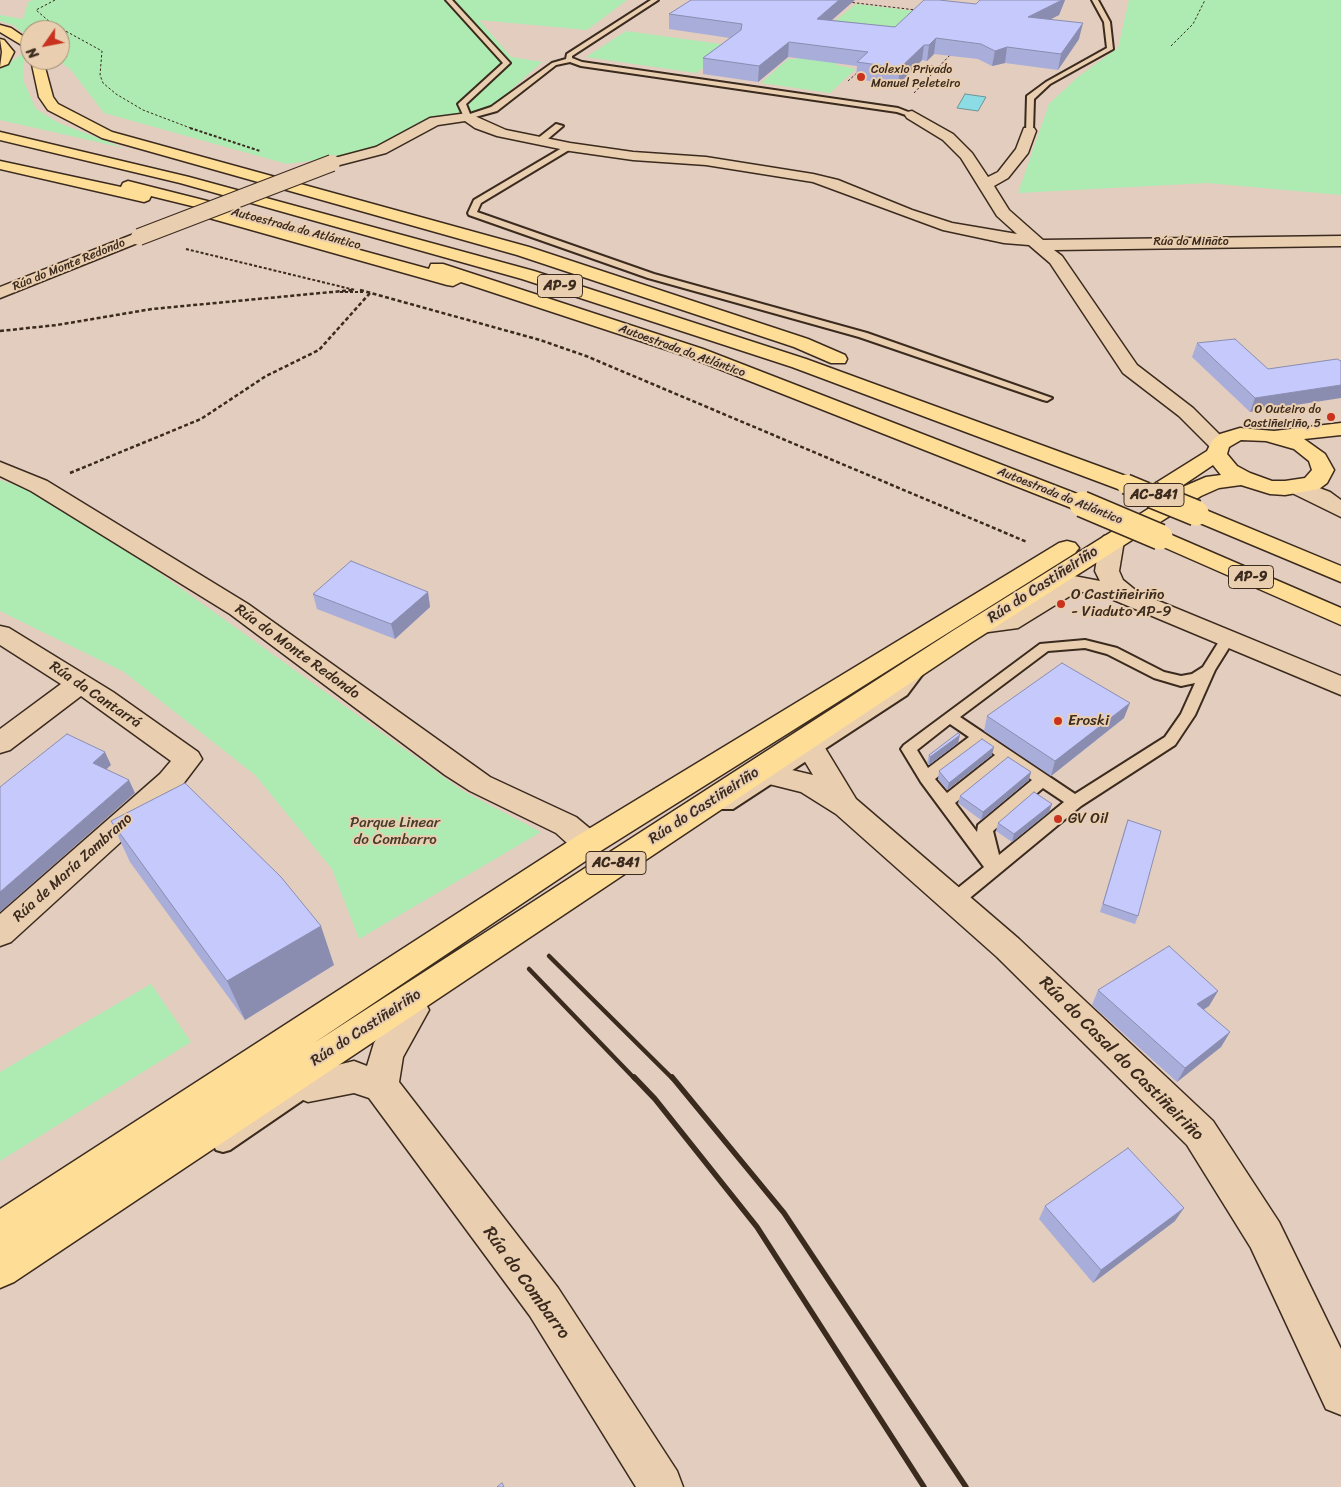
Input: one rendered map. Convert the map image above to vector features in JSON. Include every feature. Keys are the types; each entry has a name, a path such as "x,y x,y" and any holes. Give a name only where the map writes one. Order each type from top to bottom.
{"main road":[{"path":"0,28 7,30 20,39"},
{"path":"0,43 8,52 4,60 0,62"},
{"path":"40,70 46,97 53,107 107,135 523,250 801,342 1117,480"},
{"name":"Autoestrada do Atlántico","path":"0,136 184,180 528,276 799,363 1117,480 1341,575"},
{"name":"Autoestrada do Atlántico","path":"0,154 328,236 447,271 696,353 1082,504 1341,617"},
{"path":"0,165 275,230 578,314"},
{"path":"1240,434 1277,436 1341,429"},
{"name":"AC-841","path":"1240,434 1227,438 1218,449 1229,471 1242,478 1270,487 1298,488 1311,484 1319,478 1329,464"},
{"path":"1277,436 1311,452 1329,464"},
{"name":"Rúa do Castiñeiriño","path":"0,1231 588,844 1054,556 1218,449"},
{"name":"Rúa do Castiñeiriño","path":"0,1269 926,660 1110,548 1198,488 1220,481 1242,478"}],"street":[{"path":"905,112 957,145 986,184 998,205 1017,226 1056,260 1130,369 1186,412 1216,428 1240,434"},
{"path":"468,117 490,130 570,147 633,156 706,161 813,178 929,220 1017,226"},
{"name":"Rúa do Monte Redondo","path":"0,293 134,239 332,164 381,150 435,121 468,117"},
{"path":"986,184 1003,175 1023,150 1028,131"},
{"path":"960,223 998,205"},
{"name":"Rúa do Miñato","path":"929,220 987,235 1037,242 1341,241"},
{"path":"1186,412 1218,449"},
{"path":"1329,464 1341,510"},
{"name":"Rúa do Monte Redondo","path":"0,468 39,486 239,609 472,779 566,825 588,844"},
{"path":"1298,488 1322,497 1341,510"},
{"path":"981,625 1009,622 1074,583 1110,548"},
{"path":"1110,548 1107,571 1113,584 1131,598"},
{"path":"1074,583 1116,592 1341,686"},
{"name":"Rúa da Cantarrá","path":"0,634 80,682 188,759"},
{"path":"0,743 80,682"},
{"name":"Rúa do Casal do Castiñeiriño","path":"812,750 846,806"},
{"name":"Rúa de María Zambrano","path":"0,933 170,781 188,759"},
{"name":"Rúa do Casal do Castiñeiriño","path":"775,776 809,784 846,806 1008,948 1200,1133 1265,1235 1341,1394"},
{"path":"308,1086 354,1077 381,1086 386,1054 412,1010"},
{"name":"Rúa do Combarro","path":"381,1086 544,1302 661,1487"}],"lane":[{"path":"449,0 507,63 462,104 468,117 494,109 554,64 570,60 905,112"},
{"path":"570,60 569,55 655,0"},
{"path":"1028,131 1030,98 1048,83 1110,49 1107,22 1095,0"},
{"path":"540,141 560,126"},
{"path":"570,147 477,202 472,213 651,276 863,335 1047,398"},
{"path":"954,901 1075,802 1170,740 1188,715 1208,670 1228,638"},
{"path":"995,869 926,778 909,749 1046,647 1084,644 1112,651 1159,675 1181,681 1196,678 1208,670"},
{"path":"211,1150 308,1086 412,1010 902,692 926,660"},
{"path":"950,717 1075,802"},
{"path":"926,778 979,737"},
{"path":"946,802 1006,755"},
{"path":"995,869 984,828 1042,780"},
{"path":"0,1269 114,1213"}],"path":[{"path":"55,0 36,10 51,23 102,51 100,75 103,83 116,94 144,110 202,133 263,152"},
{"path":"1171,46 1193,24 1205,0"},
{"path":"843,1 924,11"},
{"path":"905,112 939,67 957,48"},
{"path":"928,65 939,67"},
{"path":"134,239 196,250 358,290 540,340 586,356 1036,546 1054,556"},
{"path":"0,331 57,325 152,309 358,290"},
{"path":"39,486 201,419 266,376 318,350 370,293"}],"green space":[{"path":"33,0 627,0 587,30 479,20 511,57 542,62 495,104 366,153 287,164 104,113 70,69 70,20 20,20 20,30 13,25 0,21 0,15 23,19 28,2"},
{"path":"1129,0 1341,0 1341,195 1207,183 1018,193 1049,104 1079,76 1118,48"},
{"path":"856,4 915,11 889,37 825,29"},
{"path":"626,31 735,46 696,73 586,57"},
{"path":"846,54 836,65 856,69 830,93 761,83 788,59 796,59 801,55"},
{"path":"20,55 20,70 24,70 23,80 36,109 59,123 124,148 0,120 0,69"},
{"name":"Parque Linear do Combarro","path":"0,480 24,488 147,564 463,791 541,832 359,939 332,869 255,775 124,672 0,611"},
{"path":"151,984 191,1042 0,1161 0,1072"}],"water":[{"path":"965,94 986,97 978,111 957,108"}],"building":[{"path":"691,0 839,0 817,19 895,27 924,0 976,4 980,0 1062,0 1028,17 1083,23 1061,54 1007,47 995,51 981,44 936,38 929,45 924,45 900,68 857,62 868,52 789,42 759,66 703,58 741,30 742,24 669,14"},
{"path":"1235,339 1268,369 1337,359 1341,361 1341,385 1255,398 1197,343"},
{"path":"351,561 428,592 391,624 313,594"},
{"name":"Eroski","path":"1062,663 1130,703 1055,761 987,716"},
{"path":"958,733 960,735 930,757 929,755"},
{"path":"67,734 105,752 93,763 129,780 0,892 0,787"},
{"path":"982,739 994,747 949,783 939,771"},
{"path":"1008,757 1031,772 983,812 960,796"},
{"path":"185,783 281,877 321,926 227,981 111,821"},
{"path":"1034,792 1052,804 1014,834 998,823"},
{"path":"1128,820 1161,831 1138,916 1103,904"},
{"path":"1169,946 1218,991 1197,1004 1230,1032 1185,1068 1098,990"},
{"path":"1128,1148 1184,1208 1101,1270 1045,1206"}],"railway":[{"path":"549,956 673,1079"},
{"path":"529,969 635,1079"},
{"path":"634,1077 655,1099 757,1227 924,1487"},
{"path":"672,1077 784,1213 966,1487"}],"place":[{"name":"Colexio Privado Manuel Peleteiro","path":"861,77"},
{"name":"O Outeiro do Castiñeiriño, 5","path":"1331,417"},
{"name":"O Castiñeiriño - Viaduto AP-9","path":"1061,604"},
{"name":"Eroski","path":"1058,721"},
{"name":"GV Oil","path":"1058,819"}]}
